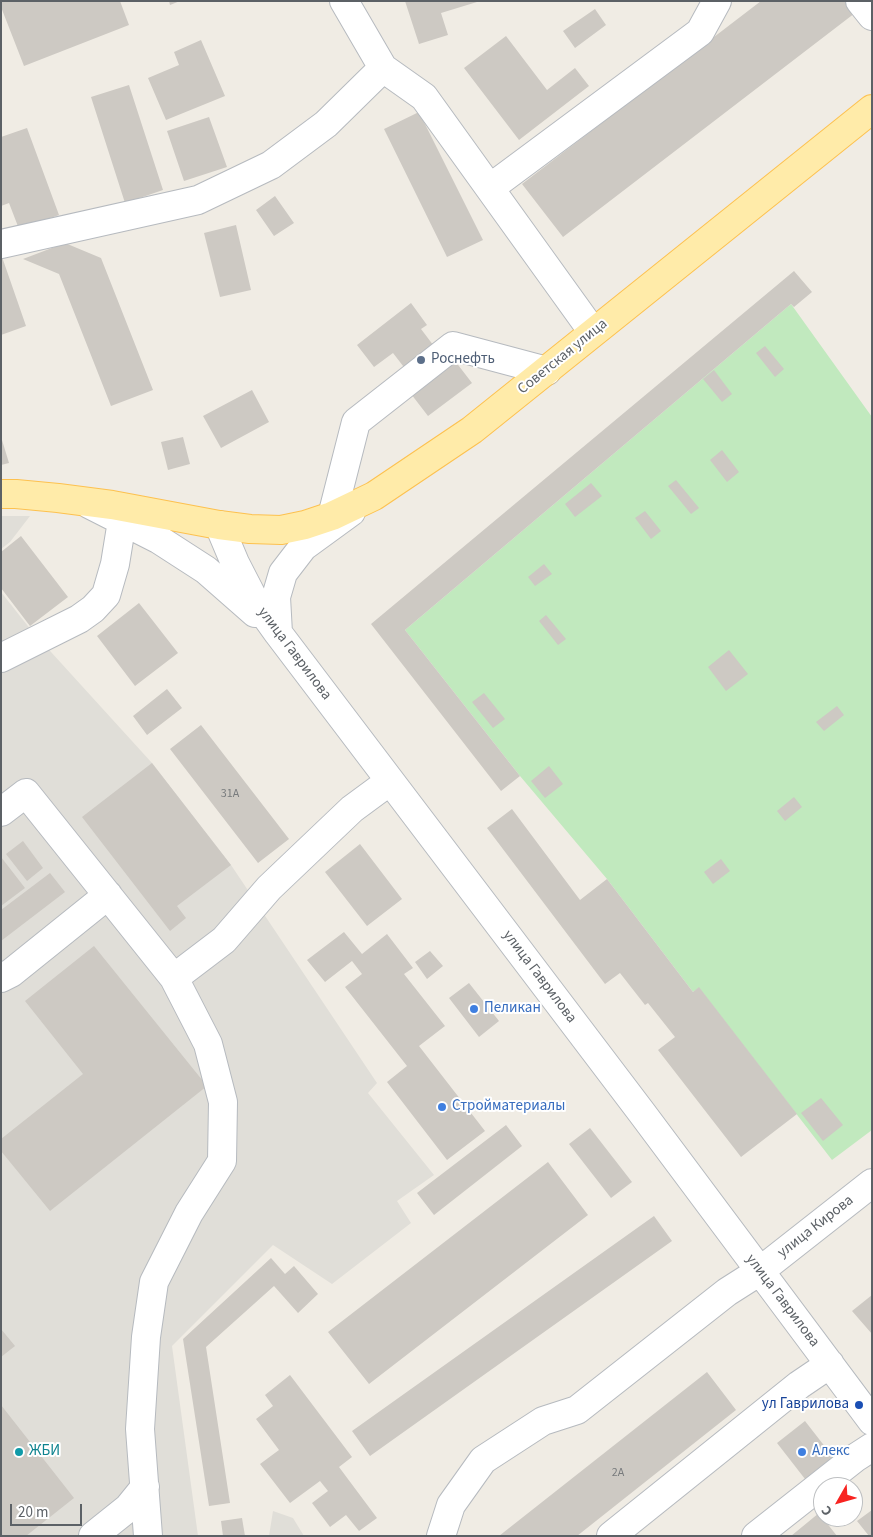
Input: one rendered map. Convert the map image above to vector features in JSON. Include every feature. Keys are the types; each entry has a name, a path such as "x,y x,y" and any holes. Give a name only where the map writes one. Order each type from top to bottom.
{"main road":[{"name":"Советская улица","path":"1,494 83,501 250,529 281,530 305,526 332,516 374,496 472,430 872,108"}],"street":[{"path":"344,1 383,68 424,97 593,332"},
{"path":"490,188 700,32 717,1"},
{"path":"860,1 872,16"},
{"path":"1,244 198,200 271,165 326,124 383,68"},
{"path":"332,516 356,422 453,346 546,371"},
{"path":"278,633 276,597 283,572 303,547 374,496"},
{"path":"83,501 158,539 206,570 278,633"},
{"path":"3,655 79,620 106,595 115,564 122,521"},
{"name":"улица Гаврилова","path":"219,525 235,563 253,598 278,633 872,1421"},
{"path":"174,978 224,940 269,888 352,809 390,781"},
{"path":"1,812 26,793 174,978 208,1044 223,1102 222,1161 189,1213 154,1282 146,1337 140,1429 148,1536"},
{"path":"1,978 11,973 108,896"},
{"name":"улица Кирова","path":"441,1536 451,1505 483,1460 543,1421 577,1410 727,1292 760,1271 872,1183"},
{"path":"611,1536 799,1386 830,1364"},
{"path":"756,1536 855,1458 872,1447"},
{"path":"93,1536 128,1508 145,1488"}],"shaded area":[{"path":"1,516 30,516 10,542 1,549"},
{"path":"1,592 31,630 152,763 231,865 377,1083 368,1093 434,1175 397,1201 411,1223 332,1284 273,1245 172,1346 198,1536 1,1536"},
{"path":"273,1511 293,1518 304,1536 269,1536"}],"green space":[{"path":"791,304 872,417 872,1130 832,1160 699,988 693,992 607,879 520,776 405,630"}],"building":[{"path":"1,1 120,1 129,25 24,66 1,7"},
{"path":"169,1 180,1 170,5"},
{"path":"405,1 477,2 441,13 448,35 419,44"},
{"path":"761,1 846,1 855,13 563,237 522,184"},
{"path":"595,9 606,25 575,48 563,31"},
{"path":"506,36 547,90 575,68 589,86 519,140 464,68"},
{"path":"201,40 225,96 166,120 148,78 179,65 174,52"},
{"path":"129,85 163,190 125,203 91,97"},
{"path":"419,112 483,240 447,257 384,129"},
{"path":"209,117 227,167 184,181 167,131"},
{"path":"27,128 59,215 19,229 9,203 1,206 1,137"},
{"path":"275,196 294,223 274,236 256,210"},
{"path":"236,225 251,290 220,297 204,233"},
{"path":"65,243 101,258 153,390 111,406 59,274 23,259"},
{"path":"1,254 26,326 1,335"},
{"path":"794,271 812,292 794,307 791,304 405,630 520,776 501,791 371,624"},
{"name":"Роснефть","path":"411,303 427,325 421,329 446,362 452,357 472,383 428,416 408,390 417,384 393,353 374,367 357,345"},
{"path":"765,346 784,369 775,377 756,353"},
{"path":"714,370 732,394 722,402 703,379"},
{"path":"252,390 269,422 221,448 203,416"},
{"path":"183,437 190,464 168,470 161,442"},
{"path":"1,441 9,463 1,465"},
{"path":"722,450 739,472 727,482 710,460"},
{"path":"676,480 699,508 691,514 668,486"},
{"path":"591,483 602,496 575,517 565,504"},
{"path":"645,511 661,531 651,539 635,518"},
{"path":"21,536 68,597 30,626 1,588 1,552"},
{"path":"544,564 552,574 535,586 528,577"},
{"path":"139,603 178,653 135,686 97,636"},
{"path":"546,615 566,639 558,645 539,621"},
{"path":"729,650 748,674 726,691 708,667"},
{"path":"167,689 182,708 147,735 133,716"},
{"path":"484,693 505,719 493,728 472,702"},
{"path":"837,706 844,715 824,731 816,722"},
{"path":"201,725 289,839 258,863 170,749"},
{"path":"152,763 231,865 177,906 186,918 170,931 82,817"},
{"path":"549,766 563,784 545,798 531,781"},
{"path":"794,797 802,807 785,821 777,811"},
{"path":"512,809 580,900 607,879 693,992 699,987 797,1114 741,1157 658,1050 675,1037 648,1003 645,1005 620,973 605,984 487,828"},
{"path":"23,841 43,868 27,881 6,854"},
{"path":"360,844 402,899 367,926 325,872"},
{"path":"1,857 25,888 1,906"},
{"path":"721,859 730,871 713,884 704,872"},
{"path":"50,873 65,892 1,941 1,910"},
{"path":"344,932 362,954 387,934 413,968 404,974 445,1026 419,1046 485,1131 447,1160 387,1082 407,1066 345,987 362,974 352,961 325,982 307,960"},
{"path":"94,946 207,1086 50,1211 1,1151 1,1139 83,1074 25,1001"},
{"path":"430,951 443,966 427,979 415,962"},
{"path":"469,983 499,1021 479,1037 449,998"},
{"path":"821,1098 843,1125 823,1141 801,1113"},
{"path":"506,1125 522,1146 434,1215 417,1193"},
{"path":"590,1128 632,1182 611,1198 569,1144"},
{"path":"548,1162 588,1215 369,1384 328,1332"},
{"path":"654,1216 672,1241 370,1456 352,1431"},
{"path":"271,1258 285,1274 294,1266 318,1294 298,1313 274,1286 206,1347 230,1503 209,1506 183,1339"},
{"path":"872,1295 872,1334 852,1311"},
{"path":"1,1329 15,1346 1,1357"},
{"path":"707,1372 736,1410 577,1536 499,1536"},
{"path":"290,1375 352,1457 339,1467 377,1518 359,1531 346,1515 330,1527 312,1503 328,1491 320,1481 290,1503 260,1464 279,1450 256,1419 273,1406 265,1395"},
{"name":"ЖБИ","path":"1,1405 74,1498 26,1536 1,1536"},
{"path":"805,1421 833,1457 805,1479 777,1443"},
{"path":"872,1510 872,1536 869,1536 862,1527 863,1517"},
{"path":"242,1518 245,1536 223,1536 221,1521"},
{"path":"813,1518 813,1527 830,1527 837,1536 791,1536"}],"place":[{"name":"Роснефть","path":"421,360"},
{"name":"Пеликан","path":"474,1009"},
{"name":"Стройматериалы","path":"442,1107"},
{"name":"ул Гаврилова","path":"859,1405"},
{"name":"ЖБИ","path":"19,1452"},
{"name":"Алекс","path":"802,1452"}]}
